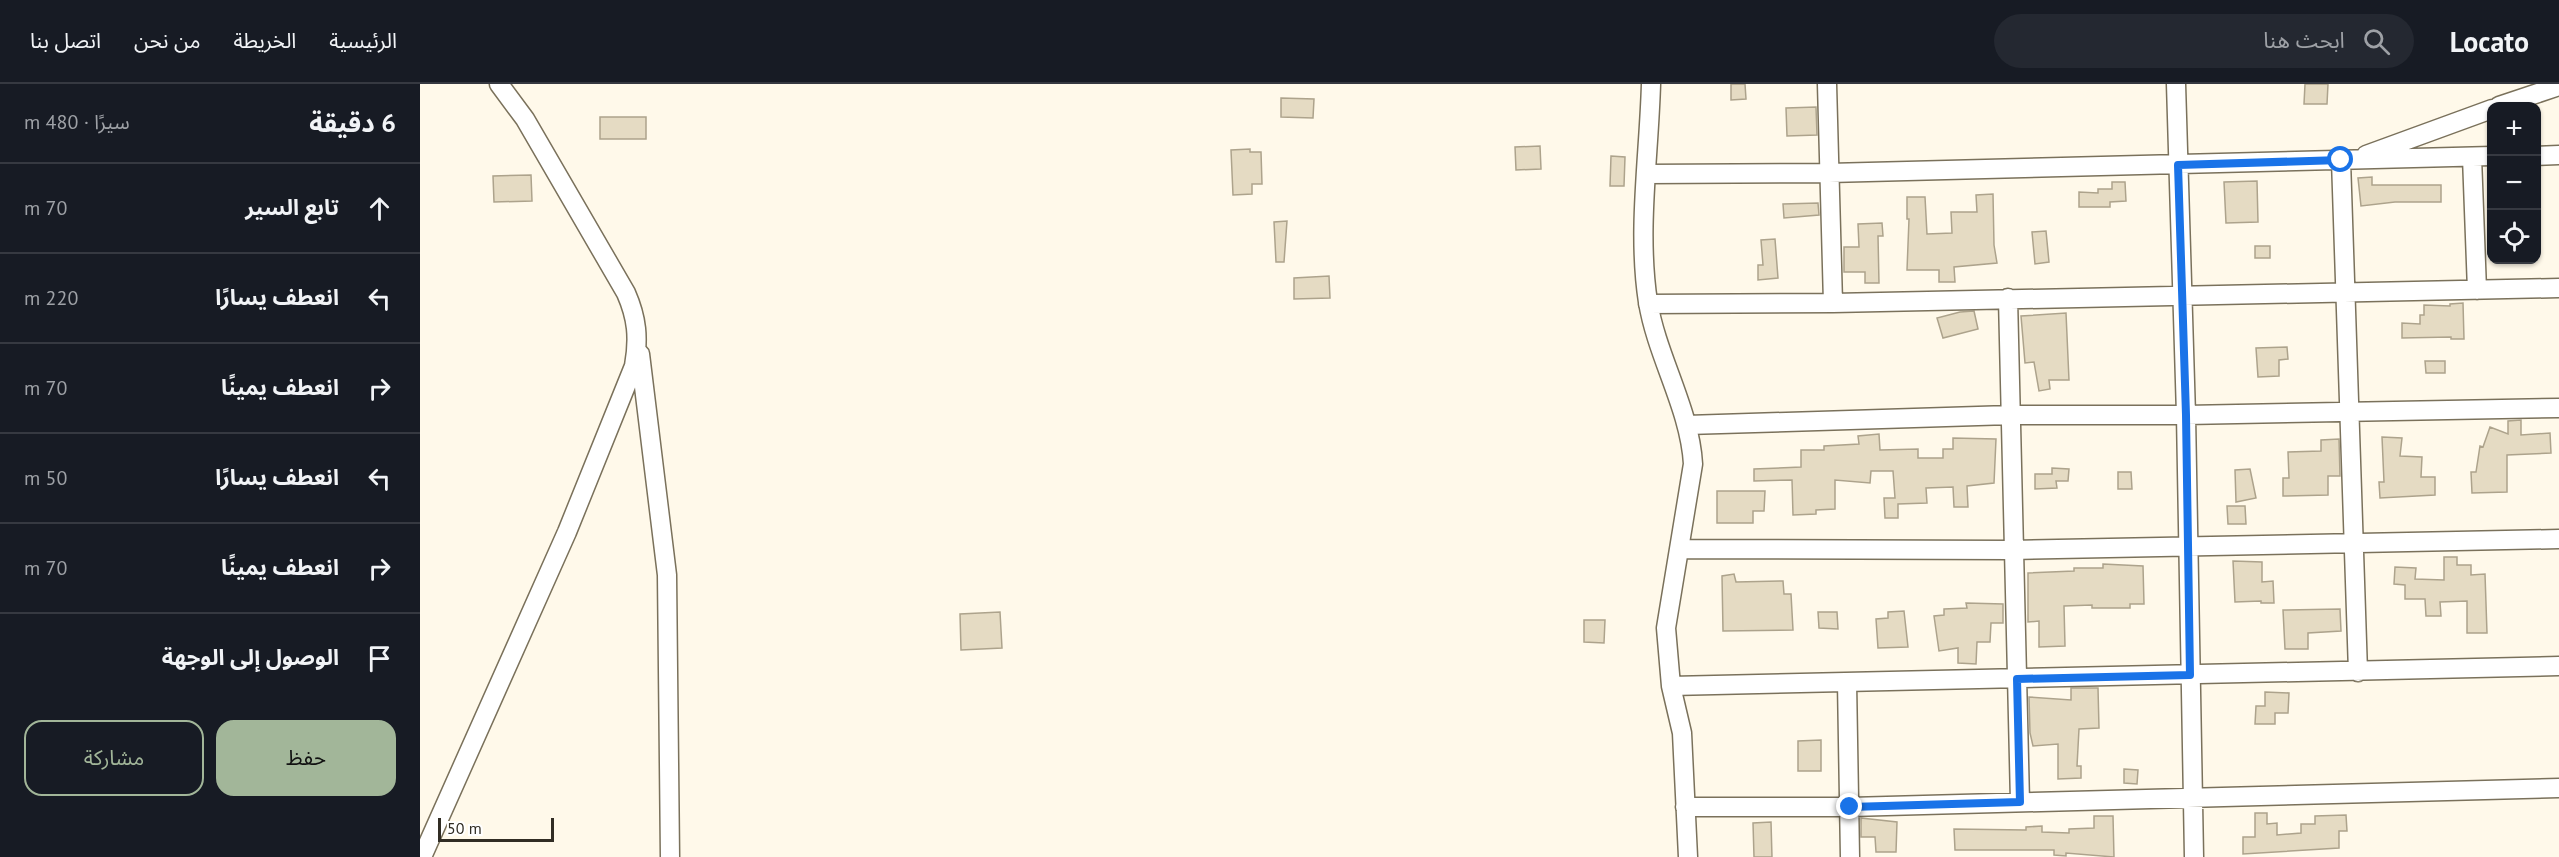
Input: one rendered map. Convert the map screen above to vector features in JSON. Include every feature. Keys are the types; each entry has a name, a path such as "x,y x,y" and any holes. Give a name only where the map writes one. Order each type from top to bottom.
{"street":[{"path":"499,84 525,119 626,293 634,312 667,575 670,857"},
{"path":"1652,84 1644,257 1648,304 1672,386 1692,438 1693,464 1666,628 1671,686 1682,733 1684,807 1689,857"},
{"path":"1827,84 1833,303"},
{"path":"2176,84 2186,415 2194,857"},
{"path":"2508,102 2544,87"},
{"path":"2347,160 2487,111"},
{"path":"2541,156 2559,155"},
{"path":"1647,174 1829,173 2487,156"},
{"path":"2472,157 2477,290"},
{"path":"2347,160 2346,292 2358,672"},
{"path":"1648,304 1833,303 2559,288"},
{"path":"2008,298 2012,550 2020,802"},
{"path":"422,857 567,532 633,366 638,337"},
{"path":"1687,425 2010,415 2350,413 2559,408"},
{"path":"1680,549 2012,550 2559,539"},
{"path":"1671,686 2559,666"},
{"path":"1847,682 1850,857"},
{"path":"1684,807 1850,807 2559,788"}],"building":[{"path":"1731,84 1745,84 1746,99 1731,100"},
{"path":"2305,84 2328,84 2327,104 2304,104"},
{"path":"1281,98 1314,99 1313,118 1281,117"},
{"path":"1816,107 1817,135 1787,136 1786,108"},
{"path":"600,117 646,117 646,139 600,139"},
{"path":"1540,146 1541,169 1516,170 1515,147"},
{"path":"1250,149 1250,152 1261,152 1262,184 1252,184 1252,194 1233,195 1231,150"},
{"path":"1611,156 1625,157 1624,186 1610,186"},
{"path":"531,175 532,201 494,202 493,176"},
{"path":"2372,177 2372,185 2441,185 2441,202 2395,202 2361,206 2358,178"},
{"path":"2257,181 2258,222 2226,223 2224,182"},
{"path":"2112,182 2125,182 2126,201 2110,202 2110,207 2079,207 2079,192 2098,193 2098,189 2112,189"},
{"path":"1993,194 1994,245 1997,263 1954,267 1955,282 1939,282 1939,270 1907,270 1909,219 1907,219 1907,197 1925,197 1927,234 1952,233 1951,212 1977,212 1976,195"},
{"path":"1818,203 1819,215 1784,218 1783,204"},
{"path":"1287,221 1284,262 1276,262 1274,222"},
{"path":"1882,223 1883,236 1878,236 1879,283 1865,283 1865,272 1844,272 1844,247 1859,247 1858,224"},
{"path":"2046,231 2049,262 2035,264 2032,232"},
{"path":"1775,239 1778,278 1758,280 1758,265 1763,265 1761,240"},
{"path":"2255,246 2270,246 2270,258 2255,258"},
{"path":"1329,276 1330,298 1294,299 1294,278"},
{"path":"2463,303 2464,339 2402,338 2402,323 2420,324 2420,315 2424,315 2424,305 2450,306 2450,304"},
{"path":"1974,311 1978,329 1943,338 1937,318"},
{"path":"2066,313 2069,380 2049,380 2050,389 2039,391 2034,362 2025,363 2021,316"},
{"path":"2287,347 2288,359 2279,360 2279,376 2258,377 2256,348"},
{"path":"2425,361 2445,361 2445,373 2426,373"},
{"path":"2521,420 2521,435 2550,433 2551,453 2507,455 2507,492 2472,493 2471,472 2476,472 2480,446 2483,447 2490,427 2508,434 2508,421"},
{"path":"1879,434 1880,450 1918,449 1918,458 1943,458 1943,449 1953,449 1953,438 1996,439 1994,483 1967,486 1968,507 1954,507 1953,487 1926,488 1927,503 1898,504 1898,518 1885,518 1884,498 1895,498 1893,471 1871,471 1870,483 1835,480 1835,509 1816,510 1816,514 1793,515 1792,480 1754,481 1754,469 1801,467 1801,450 1824,450 1824,446 1859,444 1858,436"},
{"path":"2382,437 2402,438 2400,456 2422,457 2421,477 2435,477 2435,495 2380,498 2379,482 2384,482"},
{"path":"2339,439 2340,476 2328,476 2328,495 2283,496 2283,478 2289,478 2288,452 2321,451 2321,440"},
{"path":"2052,468 2069,469 2068,481 2056,481 2057,488 2035,489 2035,474 2052,474"},
{"path":"2250,469 2256,498 2236,502 2235,470"},
{"path":"2118,472 2131,472 2132,489 2118,489"},
{"path":"1717,491 1765,491 1764,511 1753,511 1753,523 1717,523"},
{"path":"2227,506 2245,506 2246,524 2228,524"},
{"path":"2444,557 2457,557 2457,565 2471,565 2471,575 2485,574 2487,633 2467,633 2467,601 2440,602 2441,616 2426,616 2425,599 2405,599 2405,585 2394,584 2395,567 2416,568 2415,579 2444,580"},
{"path":"2233,561 2262,562 2262,582 2273,581 2274,603 2235,602"},
{"path":"2103,564 2143,566 2144,604 2130,604 2130,608 2092,608 2092,605 2064,606 2065,646 2039,647 2039,621 2028,622 2028,573 2074,571 2074,568 2103,568"},
{"path":"1734,574 1736,582 1783,581 1784,594 1791,594 1793,630 1723,631 1722,576"},
{"path":"1966,603 2003,604 2003,623 1991,623 1990,642 1977,642 1976,664 1958,663 1958,648 1939,651 1934,616 1944,615 1944,609 1967,608"},
{"path":"2340,609 2341,631 2308,633 2308,649 2285,649 2283,610"},
{"path":"1904,611 1908,647 1878,648 1876,619 1888,618 1888,612"},
{"path":"1000,612 1002,648 961,650 960,614"},
{"path":"1818,612 1837,612 1838,629 1819,628"},
{"path":"1584,620 1605,620 1604,643 1584,642"},
{"path":"2071,688 2098,688 2099,728 2079,729 2077,766 2081,766 2081,778 2058,779 2058,744 2033,746 2030,733 2029,697 2071,700"},
{"path":"2265,692 2289,693 2288,713 2275,713 2275,724 2255,724 2256,706 2265,706"},
{"path":"1821,740 1821,771 1798,771 1798,741"},
{"path":"2124,769 2138,770 2137,784 2124,783"},
{"path":"2255,813 2267,813 2267,824 2277,823 2277,835 2301,833 2301,824 2315,824 2315,816 2346,815 2347,831 2339,831 2339,848 2243,854 2243,837 2255,837"},
{"path":"2094,816 2113,816 2114,857 2066,853 2066,856 2054,855 2054,850 1955,850 1954,829 2026,830 2026,827 2042,826 2042,832 2069,833 2069,829 2094,828"},
{"path":"1861,818 1897,822 1896,852 1876,852 1875,837 1861,837"},
{"path":"1771,822 1772,857 1754,857 1753,823"}],"route":[{"path":"1850,807 2020,802 2017,679 2190,675 2186,415 2178,165 2341,160"}]}
